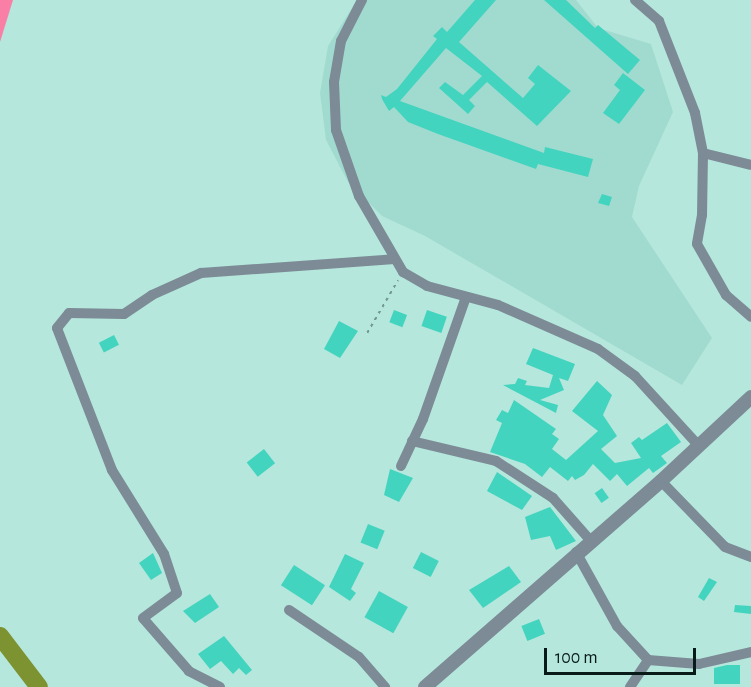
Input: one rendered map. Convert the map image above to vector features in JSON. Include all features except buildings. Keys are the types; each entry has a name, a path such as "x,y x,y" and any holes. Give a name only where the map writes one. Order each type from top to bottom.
{"street":[{"path":"362,0 341,41 334,82 336,130 358,196 403,272 427,286 542,322 598,349 635,376 698,445"},
{"path":"635,0 659,21 673,48 703,153 702,215 696,243 726,295 751,317"},
{"path":"703,153 751,165"},
{"path":"220,687 189,671 143,618 177,593 164,554 112,470 57,328 69,313 124,314 152,295 201,273 394,259"},
{"path":"401,466 466,297"},
{"path":"425,687 576,552 661,481 751,397"},
{"path":"412,441 496,460 553,498 590,540"},
{"path":"661,481 725,547 751,557"},
{"path":"576,552 617,626 648,660 699,664 751,652"},
{"path":"289,610 359,657 385,687"},
{"path":"630,687 648,660"}],"path":[{"path":"367,333 403,272"}],"shaded area":[{"path":"0,0 13,0 0,42"},
{"path":"357,0 576,0 598,28 651,44 673,112 639,186 632,217 712,338 682,385 425,236 382,216 348,182 326,140 320,93 328,46"}],"waterway":[{"path":"0,636 39,687"}]}
